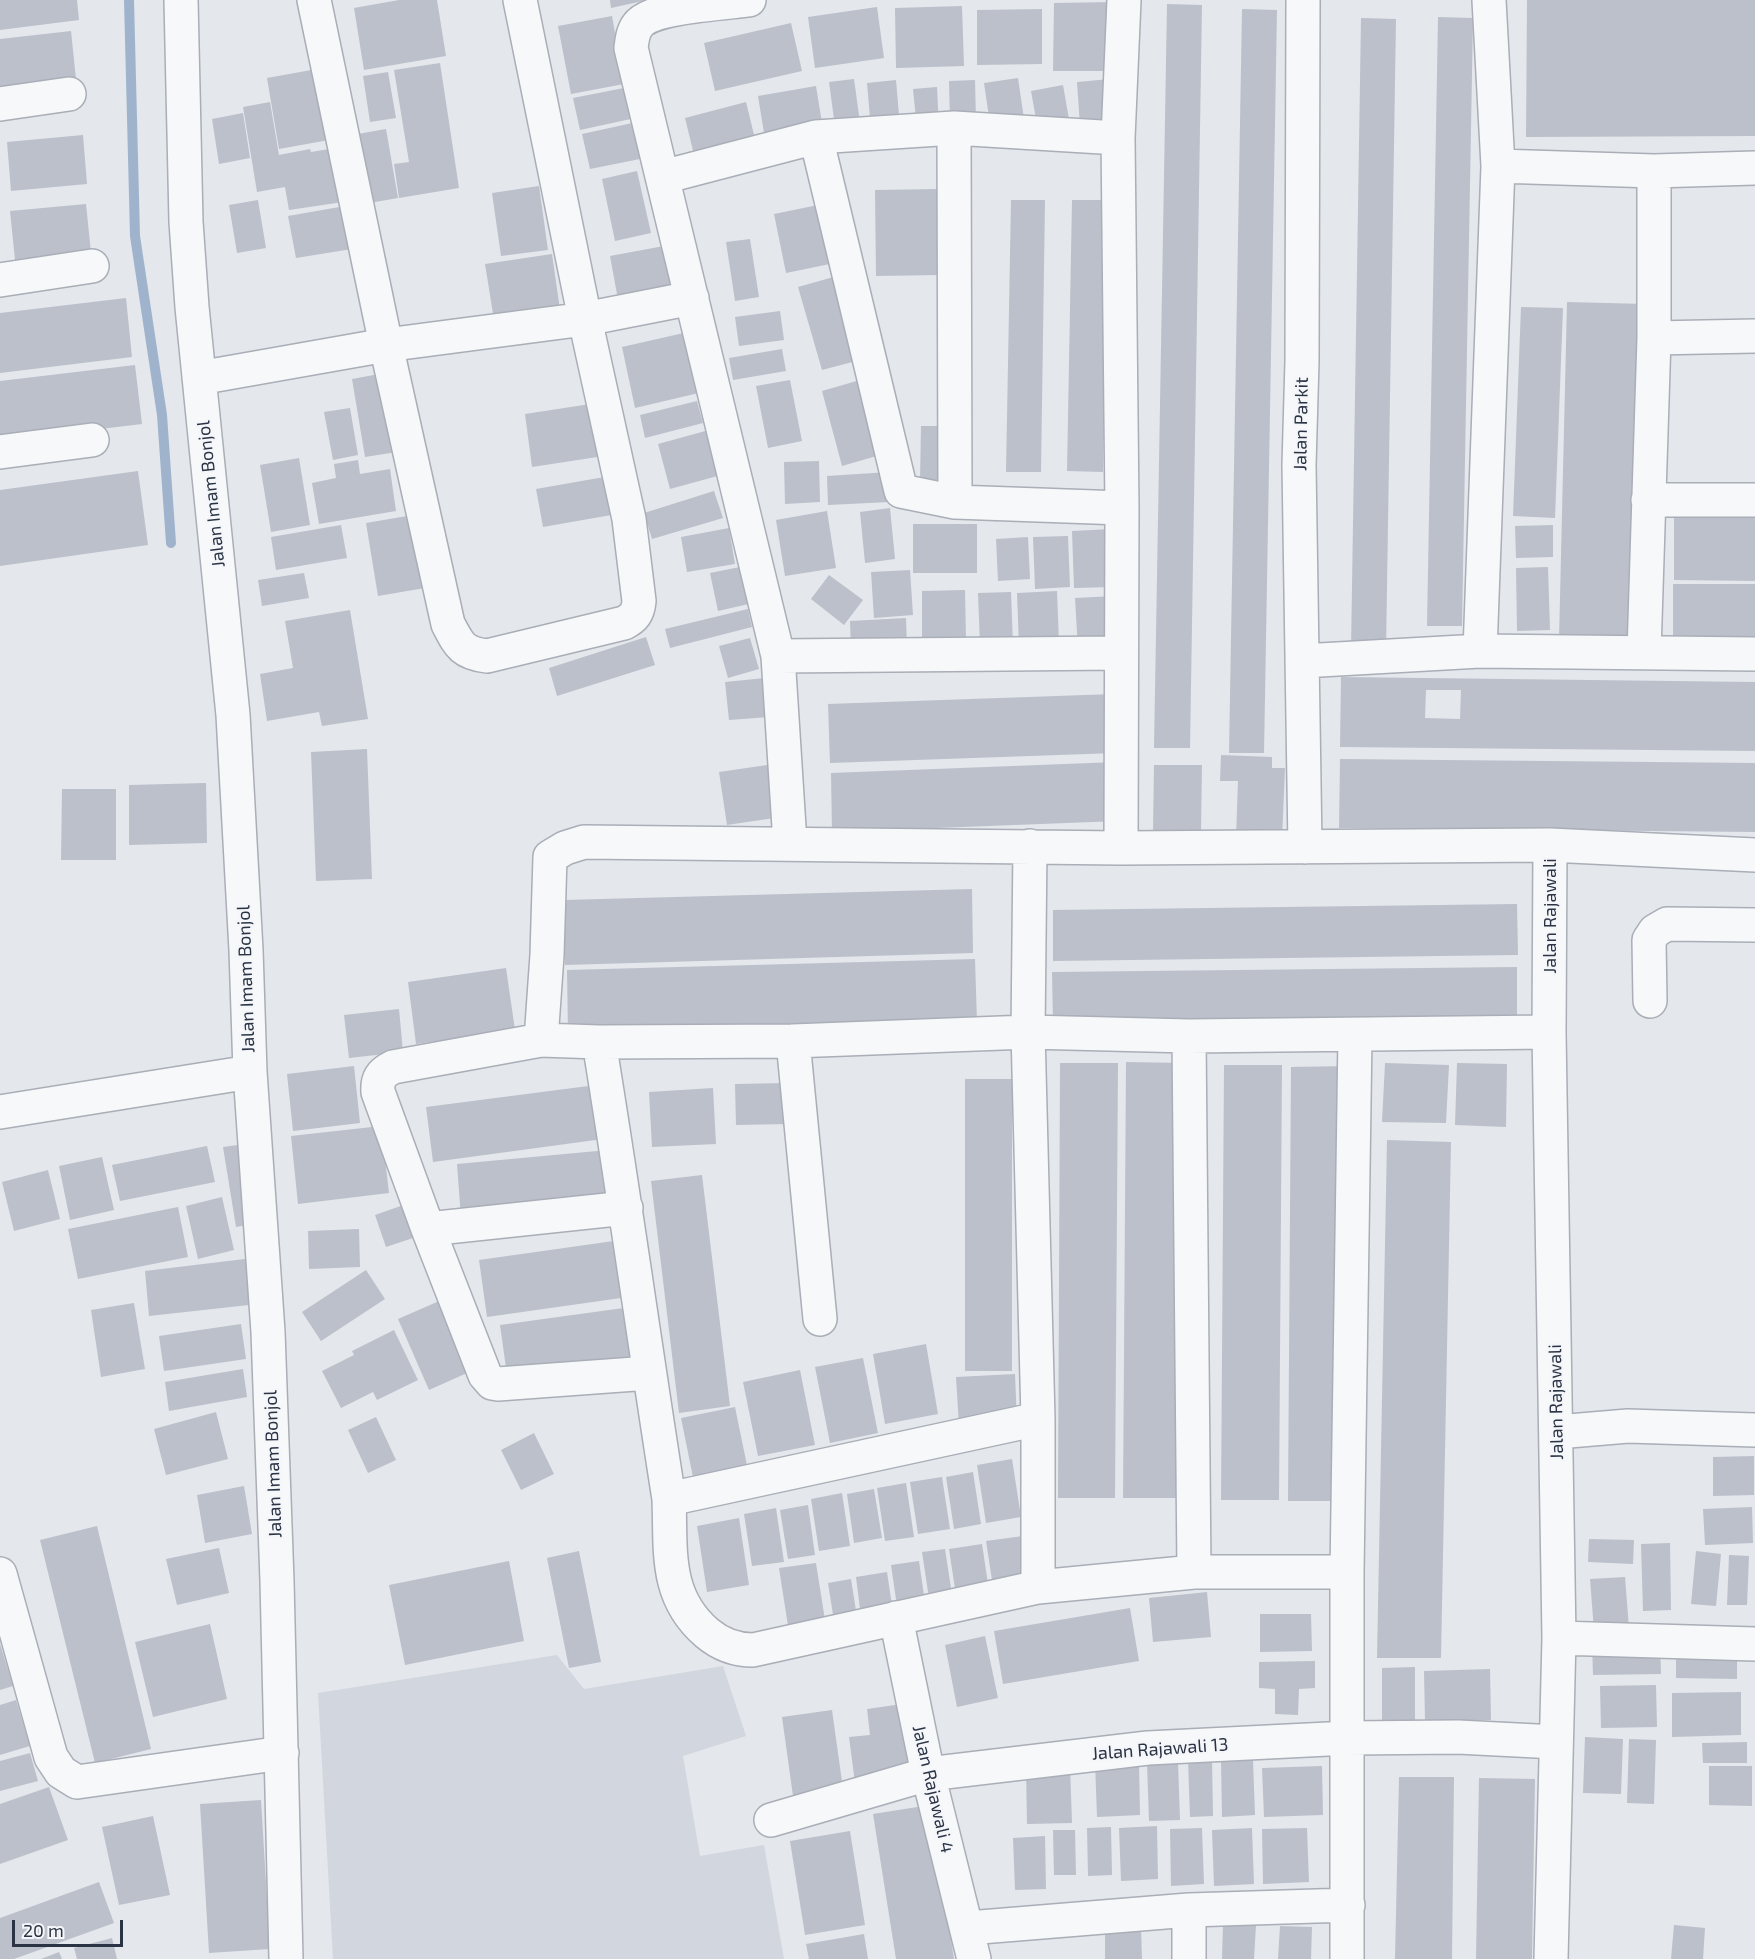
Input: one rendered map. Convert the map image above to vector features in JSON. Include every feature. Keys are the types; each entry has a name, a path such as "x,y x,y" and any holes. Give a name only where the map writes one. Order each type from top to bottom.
{"street":[{"name":"Jalan Imam Bonjol","path":"181,0 186,222 192,307 233,715 246,950 250,1072 268,1332 282,1753 286,1959"},
{"path":"314,0 386,345 448,624 458,643 469,654 486,656 624,623 632,619 638,611 639,601 628,519 520,0"},
{"path":"749,0 648,16 638,25 631,48 778,656 790,843"},
{"path":"1121,848 1122,508 1118,138 1124,0"},
{"name":"Jalan Parkit","path":"1303,0 1302,361 1299,465 1305,847"},
{"path":"1480,651 1498,166 1489,0"},
{"path":"0,104 69,94"},
{"path":"663,177 816,137 954,128 1118,138"},
{"path":"954,128 955,502"},
{"path":"816,137 899,489 904,493 955,502 1122,508"},
{"path":"1498,166 1654,171 1755,168"},
{"path":"1644,651 1654,338 1654,171"},
{"path":"0,280 92,266"},
{"path":"199,378 386,345 585,319 692,298"},
{"path":"1654,338 1755,336"},
{"path":"0,452 92,440"},
{"path":"1648,500 1755,500"},
{"path":"1302,661 1480,651 1755,654"},
{"path":"778,656 1120,653"},
{"path":"541,1040 547,955 550,857 565,848 584,842 1121,848 1550,845 1755,855"},
{"name":"Jalan Rajawali","path":"1550,845 1549,1032 1559,1638 1551,1959"},
{"path":"1030,846 1028,1032 1038,1419 1038,1587"},
{"path":"1650,1001 1649,940 1655,931 1667,924 1755,925"},
{"path":"649,1374 498,1384 492,1383 485,1375 378,1092 378,1083 384,1071 393,1067 541,1040 793,1041 1028,1032 1189,1036 1549,1032"},
{"path":"1347,1959 1347,1572 1354,1035"},
{"path":"1189,1036 1194,1572"},
{"path":"793,1041 820,1319"},
{"path":"599,1042 669,1499 672,1576 681,1603 693,1622 711,1636 728,1646 740,1650 753,1650 1038,1587 1194,1572 1347,1572"},
{"path":"0,1112 250,1072"},
{"path":"428,1229 626,1208"},
{"path":"669,1499 1038,1419"},
{"path":"1557,1432 1628,1426 1755,1430"},
{"path":"0,1574 51,1756 61,1772 77,1782 282,1753"},
{"name":"Jalan Rajawali 4","path":"896,1618 928,1774 971,1944"},
{"path":"1559,1638 1755,1644"},
{"name":"Jalan Rajawali 13","path":"771,1820 928,1774 1046,1758 1148,1748 1348,1738 1458,1737 1556,1742"},
{"path":"971,1944 1189,1910 1348,1905"},
{"path":"1189,1910 1189,1959"}],"shaded area":[{"path":"557,1655 584,1689 723,1666 746,1736 683,1756 700,1856 764,1845 784,1959 333,1959 318,1693"}],"building":[{"path":"0,0 77,0 79,20 0,30"},
{"path":"399,0 437,0 446,56 364,70 354,8"},
{"path":"610,0 643,0 643,1 611,8"},
{"path":"1527,0 1755,0 1755,136 1526,137"},
{"path":"1114,2 1113,71 1053,71 1054,3"},
{"path":"1167,4 1202,5 1190,748 1154,748"},
{"path":"962,6 964,66 896,68 895,8"},
{"path":"877,7 884,58 815,68 808,17"},
{"path":"1042,9 1042,64 977,65 977,10"},
{"path":"1242,9 1277,10 1264,753 1229,753"},
{"path":"612,16 624,84 571,94 558,26"},
{"path":"1438,17 1473,18 1462,626 1427,626"},
{"path":"1361,18 1396,19 1386,650 1351,649"},
{"path":"791,23 802,71 715,91 704,43"},
{"path":"71,31 77,89 0,98 0,39"},
{"path":"440,63 459,188 399,198 394,164 409,162 394,70"},
{"path":"317,69 329,140 279,149 267,78"},
{"path":"388,72 396,118 370,122 363,76"},
{"path":"1018,78 1024,119 990,124 984,83"},
{"path":"854,79 861,130 836,134 829,82"},
{"path":"1110,79 1114,122 1080,126 1077,82"},
{"path":"896,80 900,127 871,130 867,83"},
{"path":"975,80 976,121 950,121 949,81"},
{"path":"1063,85 1070,125 1038,130 1031,91"},
{"path":"634,86 640,117 580,130 573,98"},
{"path":"816,86 823,129 765,139 758,96"},
{"path":"937,87 939,127 917,129 913,89"},
{"path":"270,102 279,155 310,149 311,152 341,147 350,201 289,210 285,187 257,192 243,107"},
{"path":"746,102 758,151 697,167 685,118"},
{"path":"243,113 250,158 219,164 212,119"},
{"path":"637,122 645,158 590,169 582,134"},
{"path":"386,129 398,198 364,204 352,135"},
{"path":"83,135 87,184 11,191 7,142"},
{"path":"637,171 651,233 615,241 602,179"},
{"path":"539,186 548,250 501,256 492,193"},
{"path":"938,189 939,275 876,276 875,190"},
{"path":"258,200 266,248 237,253 229,205"},
{"path":"1011,200 1045,200 1041,472 1006,472"},
{"path":"1072,200 1107,200 1103,472 1067,471"},
{"path":"86,204 91,253 15,260 10,211"},
{"path":"351,205 358,248 296,258 288,216"},
{"path":"818,205 830,264 786,273 774,214"},
{"path":"750,239 759,297 735,301 726,242"},
{"path":"675,244 683,292 619,305 610,256"},
{"path":"552,254 560,310 494,320 485,264"},
{"path":"837,276 860,360 822,370 798,287"},
{"path":"126,298 132,357 0,373 0,313"},
{"path":"1567,302 1645,304 1637,641 1559,640"},
{"path":"1521,307 1563,308 1555,518 1513,516"},
{"path":"780,311 784,340 739,346 735,317"},
{"path":"688,332 703,392 635,408 622,347"},
{"path":"782,349 786,371 733,380 729,358"},
{"path":"135,365 142,424 0,441 0,381"},
{"path":"390,372 403,451 365,457 352,379"},
{"path":"790,380 802,441 768,448 756,386"},
{"path":"860,380 880,455 842,466 822,391"},
{"path":"697,401 703,423 645,438 640,415"},
{"path":"597,403 604,456 532,467 525,414"},
{"path":"350,408 358,455 333,460 324,412"},
{"path":"921,426 950,426 950,482 920,482"},
{"path":"720,427 732,472 670,489 658,444"},
{"path":"299,458 310,525 271,532 260,465"},
{"path":"358,460 360,474 390,469 396,511 319,524 312,483 336,478 334,464"},
{"path":"819,461 820,502 785,504 784,462"},
{"path":"138,471 148,545 0,566 0,490"},
{"path":"889,472 890,502 828,505 827,476"},
{"path":"610,476 617,514 543,527 536,489"},
{"path":"714,491 723,518 652,539 644,513"},
{"path":"890,508 895,559 865,563 860,512"},
{"path":"827,511 836,568 785,576 776,520"},
{"path":"413,515 425,588 378,596 366,523"},
{"path":"1674,517 1755,517 1755,581 1674,580"},
{"path":"913,524 977,524 977,573 913,573"},
{"path":"341,525 347,558 276,570 271,537"},
{"path":"1553,525 1553,557 1516,558 1515,526"},
{"path":"729,528 735,564 687,572 681,537"},
{"path":"1112,529 1113,587 1074,588 1072,531"},
{"path":"1068,536 1070,587 1035,589 1033,537"},
{"path":"1028,537 1030,579 998,581 996,539"},
{"path":"745,566 753,603 718,611 710,573"},
{"path":"1548,567 1550,630 1517,631 1516,568"},
{"path":"910,570 913,615 874,618 871,572"},
{"path":"304,573 309,598 262,606 258,580"},
{"path":"829,575 863,600 844,625 811,599"},
{"path":"1673,584 1755,584 1755,648 1673,647"},
{"path":"965,590 966,640 922,641 922,591"},
{"path":"1057,591 1059,643 1019,646 1017,593"},
{"path":"1011,592 1013,645 980,646 978,593"},
{"path":"1115,596 1118,648 1078,650 1075,598"},
{"path":"748,609 752,627 670,648 665,629"},
{"path":"350,610 368,719 322,726 319,712 267,721 260,674 293,668 285,621"},
{"path":"906,618 907,649 851,651 850,621"},
{"path":"646,637 655,665 557,696 549,668"},
{"path":"750,638 759,669 728,678 719,646"},
{"path":"1341,677 1755,682 1755,751 1340,747","holes":["1426,690 1461,690 1460,719 1425,718"]},
{"path":"765,678 769,717 729,720 725,682"},
{"path":"1114,694 1116,753 830,763 828,704"},
{"path":"367,749 372,879 316,881 311,752"},
{"path":"1221,755 1272,757 1272,768 1285,768 1282,839 1236,838 1238,781 1220,781"},
{"path":"1340,759 1755,763 1755,832 1339,828"},
{"path":"1117,762 1119,821 832,832 831,773"},
{"path":"774,764 781,817 727,825 719,772"},
{"path":"1154,765 1202,765 1201,832 1153,832"},
{"path":"206,783 207,843 129,845 129,785"},
{"path":"62,789 116,789 116,860 61,860"},
{"path":"972,889 973,953 565,965 564,900"},
{"path":"1517,904 1518,955 1053,961 1053,910"},
{"path":"975,959 977,1023 568,1034 567,970"},
{"path":"1517,967 1517,1017 1053,1023 1052,972"},
{"path":"506,968 515,1030 416,1044 408,982"},
{"path":"399,1009 403,1052 349,1058 344,1015"},
{"path":"1126,1062 1184,1063 1181,1498 1123,1498"},
{"path":"1060,1063 1118,1063 1115,1498 1058,1498"},
{"path":"1385,1063 1449,1065 1446,1123 1382,1122"},
{"path":"1457,1063 1507,1064 1506,1127 1455,1125"},
{"path":"1224,1065 1282,1065 1279,1500 1221,1500"},
{"path":"354,1066 360,1123 293,1131 287,1074"},
{"path":"1348,1066 1346,1501 1288,1501 1291,1067"},
{"path":"965,1079 1012,1079 1012,1371 965,1371"},
{"path":"787,1083 788,1124 736,1125 735,1084"},
{"path":"596,1085 603,1139 433,1162 426,1107"},
{"path":"713,1088 716,1144 652,1147 649,1092"},
{"path":"381,1126 389,1193 298,1204 291,1136"},
{"path":"1387,1140 1451,1142 1441,1658 1377,1658"},
{"path":"245,1144 258,1223 236,1227 223,1147"},
{"path":"207,1146 215,1182 120,1201 112,1165"},
{"path":"608,1150 613,1204 461,1218 457,1164"},
{"path":"102,1157 114,1210 70,1220 59,1166"},
{"path":"48,1170 60,1219 14,1231 2,1182"},
{"path":"702,1175 730,1406 679,1413 651,1181"},
{"path":"222,1197 234,1250 198,1259 186,1206"},
{"path":"415,1201 425,1234 386,1247 375,1215"},
{"path":"178,1207 188,1257 78,1279 68,1229"},
{"path":"359,1229 360,1267 309,1269 308,1231"},
{"path":"628,1239 635,1296 487,1317 479,1260"},
{"path":"253,1258 258,1304 149,1316 145,1271"},
{"path":"366,1270 385,1299 321,1341 302,1312"},
{"path":"446,1298 476,1369 429,1390 398,1319"},
{"path":"134,1303 145,1369 101,1377 91,1310"},
{"path":"638,1306 645,1363 508,1382 500,1325"},
{"path":"241,1324 246,1359 164,1371 159,1336"},
{"path":"394,1330 418,1380 377,1400 373,1392 341,1408 322,1371 354,1355 352,1351"},
{"path":"926,1344 938,1414 885,1424 873,1354"},
{"path":"863,1358 878,1433 830,1443 815,1367"},
{"path":"243,1369 247,1397 169,1411 165,1382"},
{"path":"800,1370 815,1445 758,1456 743,1382"},
{"path":"1015,1374 1017,1423 959,1426 956,1377"},
{"path":"735,1407 750,1480 696,1492 681,1418"},
{"path":"216,1412 228,1459 166,1475 154,1429"},
{"path":"376,1417 396,1460 368,1473 348,1430"},
{"path":"534,1433 554,1474 521,1490 501,1450"},
{"path":"1754,1456 1754,1495 1713,1496 1713,1457"},
{"path":"1012,1459 1021,1517 986,1523 977,1465"},
{"path":"973,1472 981,1524 954,1529 946,1477"},
{"path":"942,1477 950,1529 918,1534 910,1482"},
{"path":"906,1483 914,1537 885,1541 877,1488"},
{"path":"244,1486 252,1534 205,1543 197,1495"},
{"path":"874,1489 882,1538 854,1543 847,1494"},
{"path":"842,1493 850,1546 819,1551 811,1499"},
{"path":"808,1505 815,1555 788,1559 780,1510"},
{"path":"1752,1507 1753,1543 1705,1545 1703,1509"},
{"path":"776,1508 784,1562 752,1566 744,1514"},
{"path":"739,1518 749,1585 707,1592 697,1526"},
{"path":"97,1526 151,1749 95,1763 40,1540"},
{"path":"1023,1536 1031,1587 994,1593 986,1541"},
{"path":"1589,1539 1634,1540 1633,1564 1588,1562"},
{"path":"1670,1543 1671,1610 1643,1611 1641,1544"},
{"path":"982,1544 990,1597 957,1602 949,1549"},
{"path":"219,1548 229,1593 177,1605 166,1559"},
{"path":"945,1549 953,1601 930,1605 922,1552"},
{"path":"579,1551 601,1662 569,1668 547,1558"},
{"path":"1696,1551 1721,1554 1716,1606 1691,1604"},
{"path":"1729,1555 1749,1556 1747,1605 1727,1605"},
{"path":"509,1561 524,1641 405,1665 389,1585"},
{"path":"919,1561 926,1609 898,1613 891,1565"},
{"path":"816,1563 825,1620 788,1626 779,1568"},
{"path":"887,1572 893,1612 861,1617 856,1577"},
{"path":"1625,1577 1629,1628 1594,1631 1590,1579"},
{"path":"851,1579 857,1617 834,1621 828,1583"},
{"path":"1207,1592 1211,1637 1153,1642 1149,1598"},
{"path":"1130,1608 1139,1661 1003,1684 994,1631"},
{"path":"1260,1614 1311,1614 1312,1651 1260,1652"},
{"path":"210,1624 227,1699 153,1717 135,1642"},
{"path":"985,1636 998,1698 957,1707 945,1645"},
{"path":"1660,1641 1661,1674 1593,1675 1592,1642"},
{"path":"0,1644 13,1686 0,1690"},
{"path":"1676,1648 1737,1648 1737,1679 1676,1678"},
{"path":"1315,1661 1315,1688 1299,1689 1298,1715 1275,1714 1275,1689 1259,1688 1259,1662"},
{"path":"1415,1667 1415,1720 1382,1720 1382,1668"},
{"path":"1490,1669 1491,1720 1425,1721 1424,1671"},
{"path":"1656,1685 1657,1727 1601,1728 1600,1686"},
{"path":"1741,1692 1741,1735 1672,1737 1672,1693"},
{"path":"16,1700 30,1746 0,1755 0,1705"},
{"path":"902,1704 911,1775 855,1783 849,1737 870,1735 867,1709"},
{"path":"832,1710 843,1789 793,1796 782,1717"},
{"path":"1585,1737 1623,1739 1621,1794 1583,1793"},
{"path":"1629,1739 1656,1740 1654,1804 1627,1803"},
{"path":"1747,1742 1747,1763 1703,1763 1702,1743"},
{"path":"30,1753 38,1781 0,1791 0,1761"},
{"path":"1212,1759 1213,1816 1190,1817 1188,1760"},
{"path":"1221,1760 1253,1760 1255,1815 1222,1817"},
{"path":"1139,1761 1140,1815 1097,1817 1095,1762"},
{"path":"1178,1762 1180,1820 1149,1821 1147,1763"},
{"path":"1070,1766 1072,1823 1027,1824 1026,1768"},
{"path":"1322,1766 1323,1815 1264,1817 1262,1768"},
{"path":"1709,1766 1752,1766 1752,1806 1709,1805"},
{"path":"1399,1777 1454,1777 1452,1959 1395,1959"},
{"path":"1479,1778 1535,1779 1532,1959 1476,1959"},
{"path":"49,1787 68,1840 0,1864 0,1804"},
{"path":"261,1800 270,1949 209,1953 200,1804"},
{"path":"930,1805 954,1959 896,1959 873,1814"},
{"path":"153,1816 170,1895 119,1905 102,1827"},
{"path":"1157,1826 1158,1879 1121,1881 1119,1828"},
{"path":"1111,1827 1112,1875 1088,1876 1087,1828"},
{"path":"1202,1828 1204,1884 1171,1886 1170,1829"},
{"path":"1252,1828 1254,1884 1214,1886 1212,1830"},
{"path":"1307,1828 1309,1882 1263,1884 1262,1829"},
{"path":"1053,1830 1075,1830 1076,1875 1054,1875"},
{"path":"850,1831 865,1925 805,1935 790,1841"},
{"path":"1045,1836 1046,1889 1015,1890 1013,1838"},
{"path":"99,1882 114,1923 14,1959 0,1959 0,1918"},
{"path":"1223,1924 1256,1925 1254,1959 1222,1959"},
{"path":"1674,1925 1705,1928 1703,1959 1671,1959"},
{"path":"1141,1926 1142,1959 1105,1959 1105,1927"},
{"path":"1280,1926 1312,1927 1311,1959 1278,1959"},
{"path":"864,1934 868,1959 809,1959 806,1944"},
{"path":"112,1938 117,1959 77,1959 74,1948"},
{"path":"59,1952 62,1959 41,1959"}],"waterway":[{"path":"129,0 135,236 162,415 171,543"}]}
